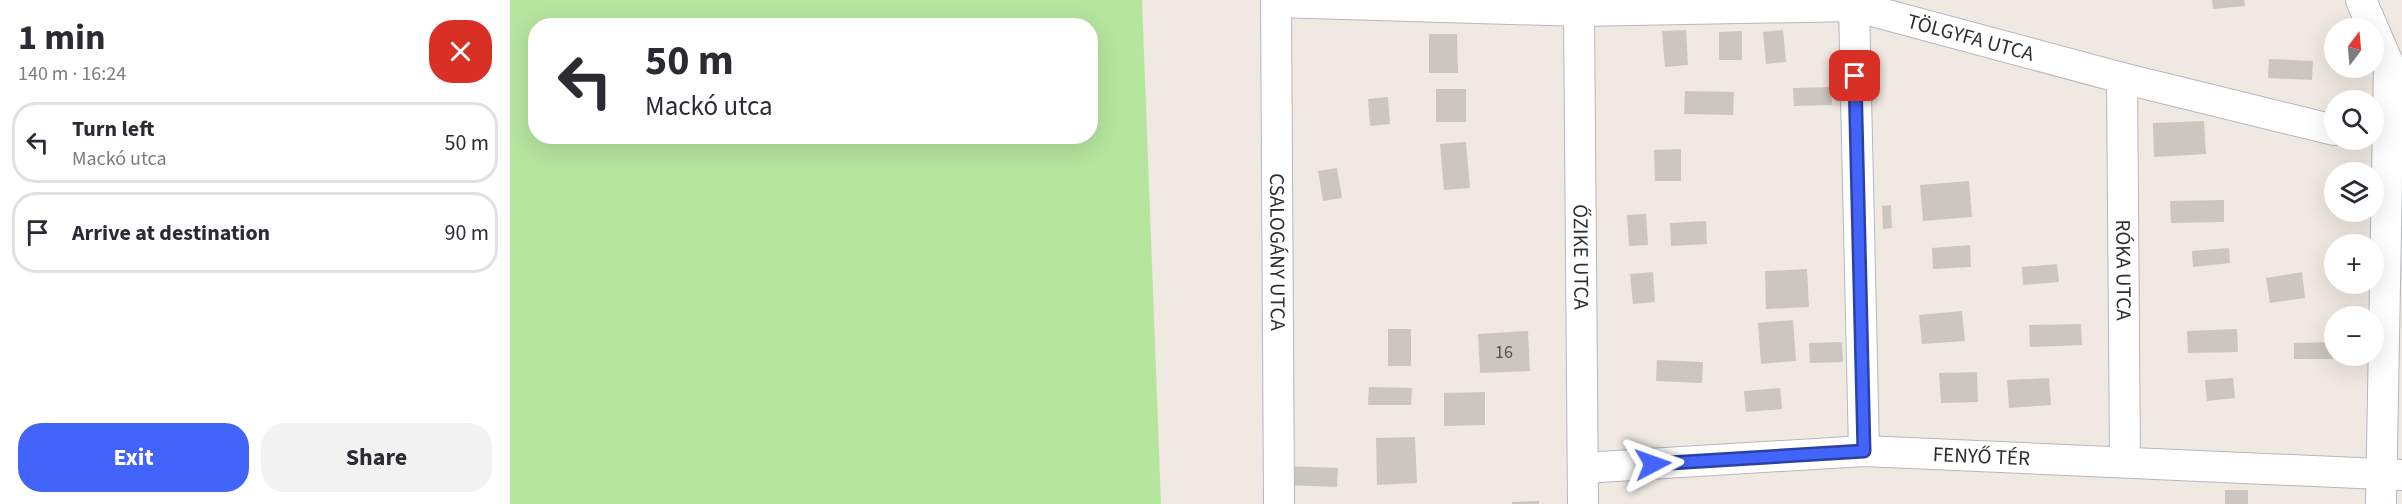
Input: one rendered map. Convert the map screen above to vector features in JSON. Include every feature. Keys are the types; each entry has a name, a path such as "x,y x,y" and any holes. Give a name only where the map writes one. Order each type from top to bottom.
{"street":[{"path":"2361,0 2389,65 2384,107"},
{"name":"TÖLGYFA UTCA","path":"1276,1 1579,11 1854,6 2122,78 2324,128"},
{"name":"CSALOGÁNY UTCA","path":"1276,1 1279,504"},
{"path":"1854,6 1864,451"},
{"name":"ŐZIKE UTCA","path":"1579,11 1583,504"},
{"name":"RÓKA UTCA","path":"2122,78 2125,461"},
{"path":"2380,150 2392,474 2381,504"},
{"name":"FENYŐ TÉR","path":"1583,468 1864,451 2392,474"}],"green space":[{"path":"510,0 1142,0 1161,504 510,504"}],"building":[{"path":"2212,0 2244,0 2245,6 2213,9"},
{"path":"1686,30 1688,65 1665,67 1662,31"},
{"path":"1783,30 1786,62 1766,64 1763,32"},
{"path":"1742,31 1742,60 1719,60 1719,32"},
{"path":"1429,34 1457,34 1458,73 1429,73"},
{"path":"2269,59 2313,61 2312,80 2268,78"},
{"path":"1831,87 1832,105 1794,106 1793,88"},
{"path":"1436,89 1466,89 1466,122 1436,122"},
{"path":"1685,91 1734,92 1733,115 1684,114"},
{"path":"1388,97 1390,124 1370,126 1368,99"},
{"path":"2204,121 2206,154 2154,157 2153,123"},
{"path":"1466,142 1470,188 1444,190 1440,144"},
{"path":"1681,149 1681,181 1655,181 1654,150"},
{"path":"1337,168 1342,198 1323,201 1318,171"},
{"path":"1969,181 1972,217 1923,221 1920,185"},
{"path":"2224,200 2224,222 2171,223 2170,201"},
{"path":"1891,205 1892,228 1883,229 1882,206"},
{"path":"1646,214 1648,245 1629,246 1627,215"},
{"path":"1706,221 1707,244 1671,246 1670,223"},
{"path":"1970,245 1971,267 1933,269 1932,248"},
{"path":"2229,248 2230,263 2193,267 2192,251"},
{"path":"2057,264 2059,282 2023,285 2022,267"},
{"path":"1807,269 1809,307 1766,309 1765,271"},
{"path":"1653,272 1655,302 1633,304 1630,274"},
{"path":"2302,272 2305,298 2270,303 2266,278"},
{"path":"1962,311 1965,341 1922,344 1919,315"},
{"path":"1793,320 1796,361 1761,364 1758,323"},
{"path":"2081,324 2082,345 2030,347 2029,325"},
{"path":"1388,329 1411,329 1411,366 1388,366"},
{"path":"2237,329 2238,352 2188,353 2187,331"},
{"path":"1528,331 1530,371 1480,373 1478,334"},
{"path":"1842,342 1843,362 1810,363 1809,343"},
{"path":"2324,342 2324,359 2294,359 2294,343"},
{"path":"1657,360 1703,362 1702,383 1656,381"},
{"path":"1977,372 1978,402 1941,403 1939,373"},
{"path":"2049,378 2051,405 2009,408 2007,380"},
{"path":"2233,378 2235,398 2207,401 2205,380"},
{"path":"1369,387 1412,388 1411,405 1368,405"},
{"path":"1780,388 1782,409 1746,412 1744,391"},
{"path":"1485,392 1485,425 1444,426 1444,393"},
{"path":"1415,437 1417,483 1377,485 1376,438"},
{"path":"1285,466 1338,468 1337,487 1284,485"},
{"path":"2225,490 2248,490 2248,504 2225,504"},
{"path":"1539,501 1539,504 1512,504 1512,502"}],"route":[{"path":"1653,464 1864,451 1855,76"}]}
